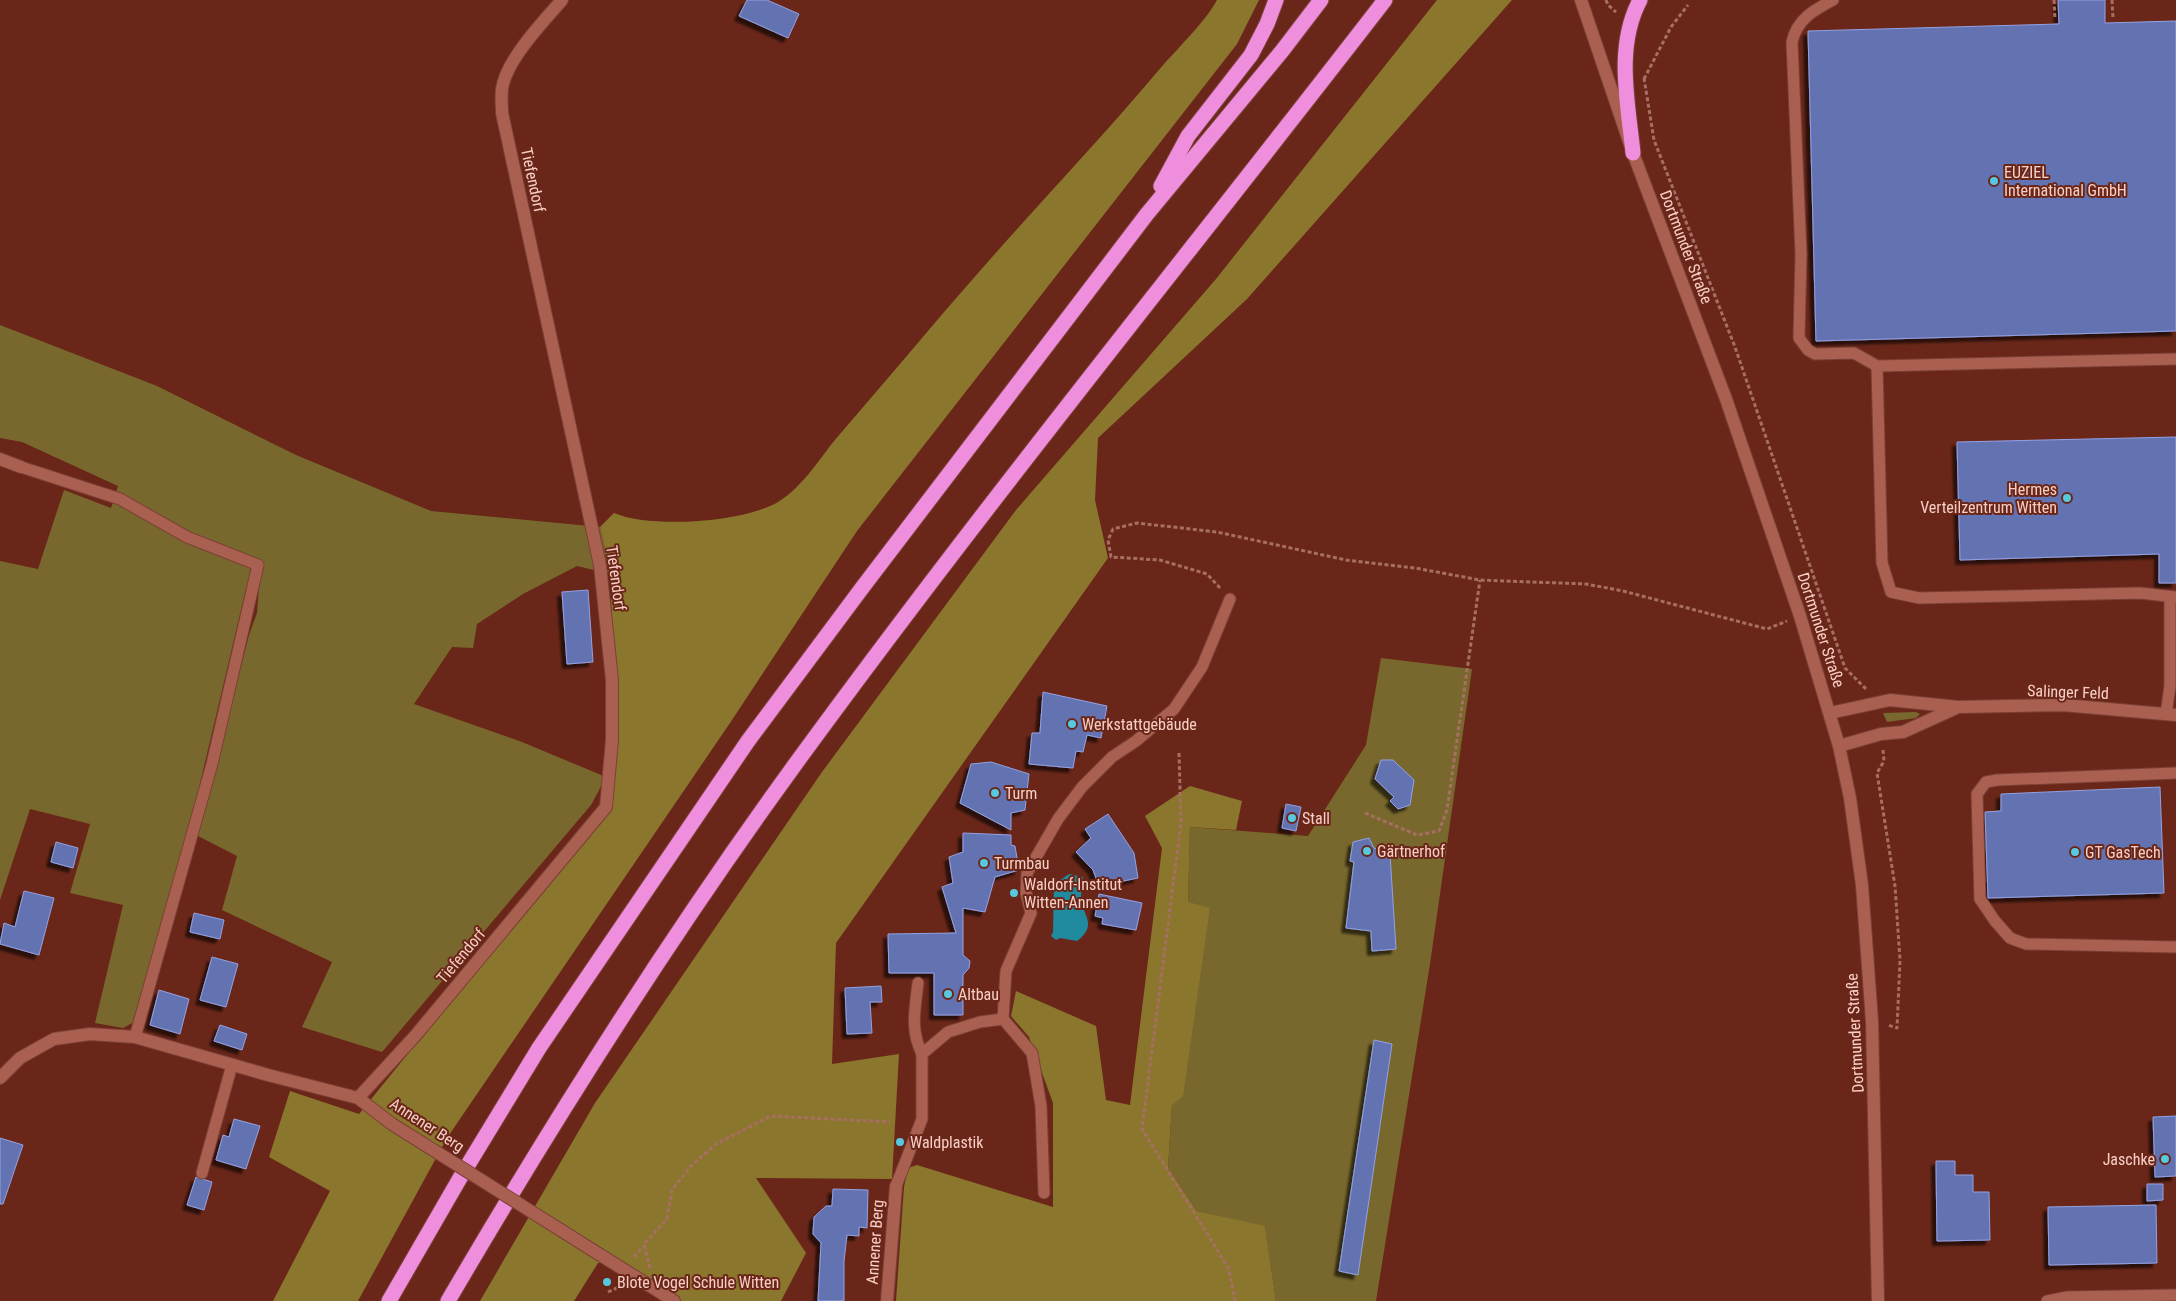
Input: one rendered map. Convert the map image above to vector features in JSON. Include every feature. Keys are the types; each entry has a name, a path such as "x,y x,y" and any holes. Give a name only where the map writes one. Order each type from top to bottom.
{"highway":[{"path":"1147,214 1188,136 1251,54 1276,0"},
{"path":"388,1301 539,1048 748,741 1147,214 1282,51 1321,0"},
{"path":"448,1301 583,1076 666,950 792,769 1018,468 1385,0"},
{"path":"1633,153 1625,69 1627,33 1632,16 1640,0"}],"street":[{"name":"Tiefendorf","path":"358,1098 434,1014 606,807 612,740 612,680 600,565 502,113 502,89 507,73 529,38 562,0"},
{"name":"Dortmunder Straße","path":"1581,0 1633,153 1726,399 1800,616 1839,746 1850,798 1862,885 1872,1021 1878,1301"},
{"path":"0,459 21,467"},
{"name":"Salinger Feld","path":"1830,713 1890,700 1958,708 2062,705 2171,715"},
{"name":"Salinger Feld","path":"1839,746 1881,734 1903,732 1958,708"},
{"name":"Annener Berg","path":"0,1078 20,1058 54,1040 90,1034 135,1037 358,1098 392,1124 674,1301"},
{"name":"Annener Berg","path":"887,1301 896,1186"}],"lane":[{"path":"1833,0 1805,17 1795,29 1792,42 1801,254 1799,338 1808,350 1814,354 1854,353 1877,366 2176,359"},
{"path":"1877,366 1882,563 1891,592 1919,598 2140,593 2173,597 2171,715"},
{"path":"21,467 120,499 187,536 258,565 212,764 135,1037"},
{"path":"1044,1193 1041,1106 1032,1054 1003,1019 1006,971 1031,913 1026,894 1027,873 1058,819 1082,787 1112,757 1136,741 1174,709 1202,667 1230,599"},
{"path":"2176,773 1997,780 1986,782 1976,794 1980,898 1995,921 2010,938 2026,944 2176,947"},
{"path":"896,1186 922,1119 922,1054 914,1038 914,1015 918,983"},
{"path":"922,1054 948,1032 980,1022 1003,1019"},
{"path":"202,1173 232,1065"},
{"path":"2047,1301 2067,1297 2176,1295"}],"path":[{"path":"2054,0 2055,19"},
{"path":"2112,0 2113,18"},
{"path":"1644,78 1671,26 1688,5"},
{"path":"1230,599 1207,574 1160,560 1111,556 1108,540 1113,529 1137,523 1217,532 1346,560 1415,568 1480,580 1586,584 1623,591 1767,629 1800,616"},
{"path":"1365,813 1417,835 1438,831 1447,810 1480,580"},
{"path":"1179,753 1181,823 1142,1129 1229,1269 1235,1301"},
{"path":"628,1264 667,1218 672,1190 691,1166 716,1144 771,1116 890,1122"},
{"path":"644,1244 656,1290"},
{"path":"608,1292 623,1285"}],"shaded area":[{"path":"1217,0 1259,0 1237,44 857,531 730,723 447,1138 358,1301 273,1301 330,1191 269,1157 290,1091 359,1114 613,801 611,574 600,527 614,513 650,521 697,521 763,509 788,495 804,479 961,292 1198,26"},
{"path":"1437,0 1512,0 1247,299 1098,438 1095,500 1108,558 836,943 832,1064 899,1054 892,1179 756,1178 806,1253 781,1301 681,1301 612,1261 598,1263 574,1301 480,1301 595,1103 822,772 1016,510 1216,279"},
{"path":"0,325 157,386 296,455 431,511 600,527 611,574 577,566 523,594 477,624 473,648 452,647 414,704 522,742 606,777 591,805 382,1052 302,1027 332,962 222,910 237,856 198,836 249,635 257,613 261,562 246,589 197,796 134,1022 123,1028 95,1023 123,905 70,893 90,824 30,809 0,900 0,561 38,569 64,490 111,508 118,486 22,442 0,438"},
{"path":"1381,658 1472,669 1430,964 1376,1301 1276,1301 1265,1227 1197,1211 1168,1168 1172,1105 1210,909 1188,903 1190,827 1308,836 1366,745"},
{"path":"1916,712 1920,714 1916,718 1887,722 1883,713"},
{"path":"1190,786 1242,801 1236,830 1190,827 1188,902 1210,908 1183,1096 1172,1105 1168,1168 1197,1211 1265,1226 1276,1301 896,1301 904,1187 908,1168 917,1165 1053,1207 1053,1103 1029,1037 1011,1016 1016,991 1096,1026 1106,1100 1130,1105 1162,848 1145,816"}],"water":[{"path":"1069,874 1083,877 1081,903 1088,924 1084,935 1077,941 1060,938 1056,940 1051,936 1053,932 1054,884"}],"building":[{"path":"747,0 767,0 799,14 788,38 739,16"},
{"name":"EUZIEL International GmbH","path":"2058,0 2105,0 2105,23 2176,21 2176,331 1816,341 1808,31 2059,24"},
{"name":"Hermes Verteilzentrum Witten","path":"2176,437 2176,583 2159,583 2159,554 1960,560 1957,442"},
{"path":"588,590 593,662 567,664 562,592"},
{"name":"Werkstattgebäude","path":"1043,692 1107,706 1101,738 1087,735 1083,752 1076,751 1073,768 1029,764 1032,733 1040,733"},
{"path":"1381,760 1393,760 1414,780 1410,805 1398,809 1390,801 1394,797 1375,779"},
{"name":"Turm","path":"991,762 1029,774 1025,810 1011,813 1011,830 960,803 971,764"},
{"name":"GT GasTech","path":"2160,787 2164,893 1988,898 1985,812 2001,811 2001,794"},
{"name":"Stall","path":"1286,804 1301,807 1296,831 1282,828"},
{"path":"1108,814 1134,853 1138,878 1099,886 1093,870 1076,852 1091,838 1085,829"},
{"path":"963,833 1011,835 1011,845 1015,846 1019,870 995,877 985,912 963,908 963,955 970,961 969,968 963,975 963,1015 934,1015 934,973 889,973 888,934 956,933 942,887 953,883 949,857 963,852"},
{"path":"1369,838 1374,848 1390,854 1396,949 1372,951 1371,931 1346,928 1354,862 1350,861 1353,842"},
{"path":"56,842 78,848 73,868 51,862"},
{"path":"24,891 54,898 39,955 0,944 4,923 15,927"},
{"path":"1099,894 1142,903 1136,930 1102,924 1103,918 1095,916"},
{"path":"194,913 224,920 220,939 190,932"},
{"path":"212,957 238,964 226,1007 200,1000"},
{"path":"881,986 882,1002 870,1002 872,1033 847,1034 845,988"},
{"path":"159,990 189,999 180,1034 150,1025"},
{"path":"220,1025 247,1034 242,1050 214,1041"},
{"path":"1374,1040 1392,1044 1358,1275 1339,1271"},
{"path":"2176,1116 2176,1176 2155,1177 2153,1117"},
{"path":"234,1119 260,1126 246,1169 216,1160 223,1135 229,1137"},
{"path":"0,1138 23,1145 3,1204 0,1204"},
{"path":"1936,1161 1955,1161 1955,1175 1973,1175 1973,1192 1989,1192 1990,1240 1937,1241"},
{"path":"196,1177 212,1182 204,1210 187,1205"},
{"path":"2147,1184 2163,1184 2163,1200 2147,1201"},
{"path":"833,1189 868,1190 867,1228 859,1227 859,1236 847,1235 844,1261 844,1301 818,1301 821,1243 813,1234 814,1217 826,1206 832,1206"},
{"path":"2156,1205 2157,1263 2049,1265 2048,1207"}],"place":[{"name":"EUZIEL International GmbH","path":"1994,181"},
{"name":"Hermes Verteilzentrum Witten","path":"2067,498"},
{"name":"Werkstattgebäude","path":"1072,724"},
{"name":"Turm","path":"995,793"},
{"name":"Stall","path":"1292,818"},
{"name":"Gärtnerhof","path":"1367,851"},
{"name":"GT GasTech","path":"2075,852"},
{"name":"Turmbau","path":"984,863"},
{"name":"Waldorf-Institut Witten-Annen","path":"1014,893"},
{"name":"Altbau","path":"948,994"},
{"name":"Waldplastik","path":"900,1142"},
{"name":"Jaschke","path":"2165,1159"},
{"name":"Blote Vogel Schule Witten","path":"607,1282"}]}
